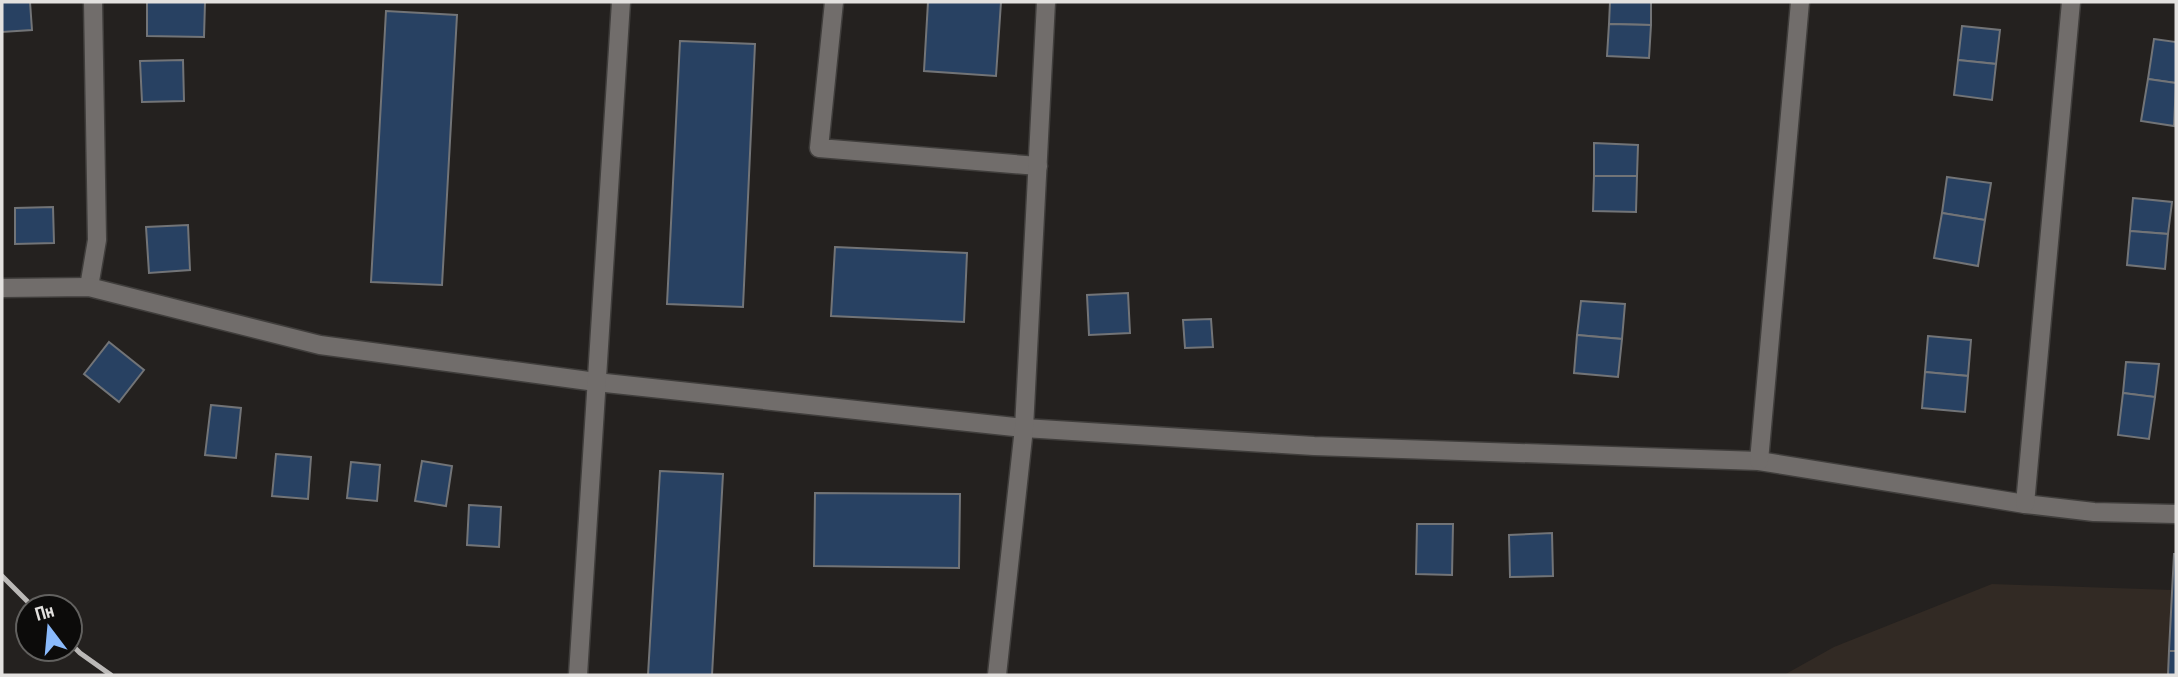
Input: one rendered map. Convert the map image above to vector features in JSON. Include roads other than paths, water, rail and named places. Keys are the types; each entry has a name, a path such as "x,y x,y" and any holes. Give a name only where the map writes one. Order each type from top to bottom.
{"street":[{"path":"89,287 97,240 93,2"},
{"path":"578,675 621,2"},
{"path":"834,2 819,148 1038,166"},
{"path":"997,675 1024,428 1046,2"},
{"path":"1759,461 1800,2"},
{"path":"2025,504 2070,2"},
{"path":"2,288 89,287 320,345 597,382 1024,428 1314,446 1759,461 2025,504 2094,512 2176,514"}],"railway":[{"path":"2,576 19,593"},
{"path":"84,656 111,675"}]}
